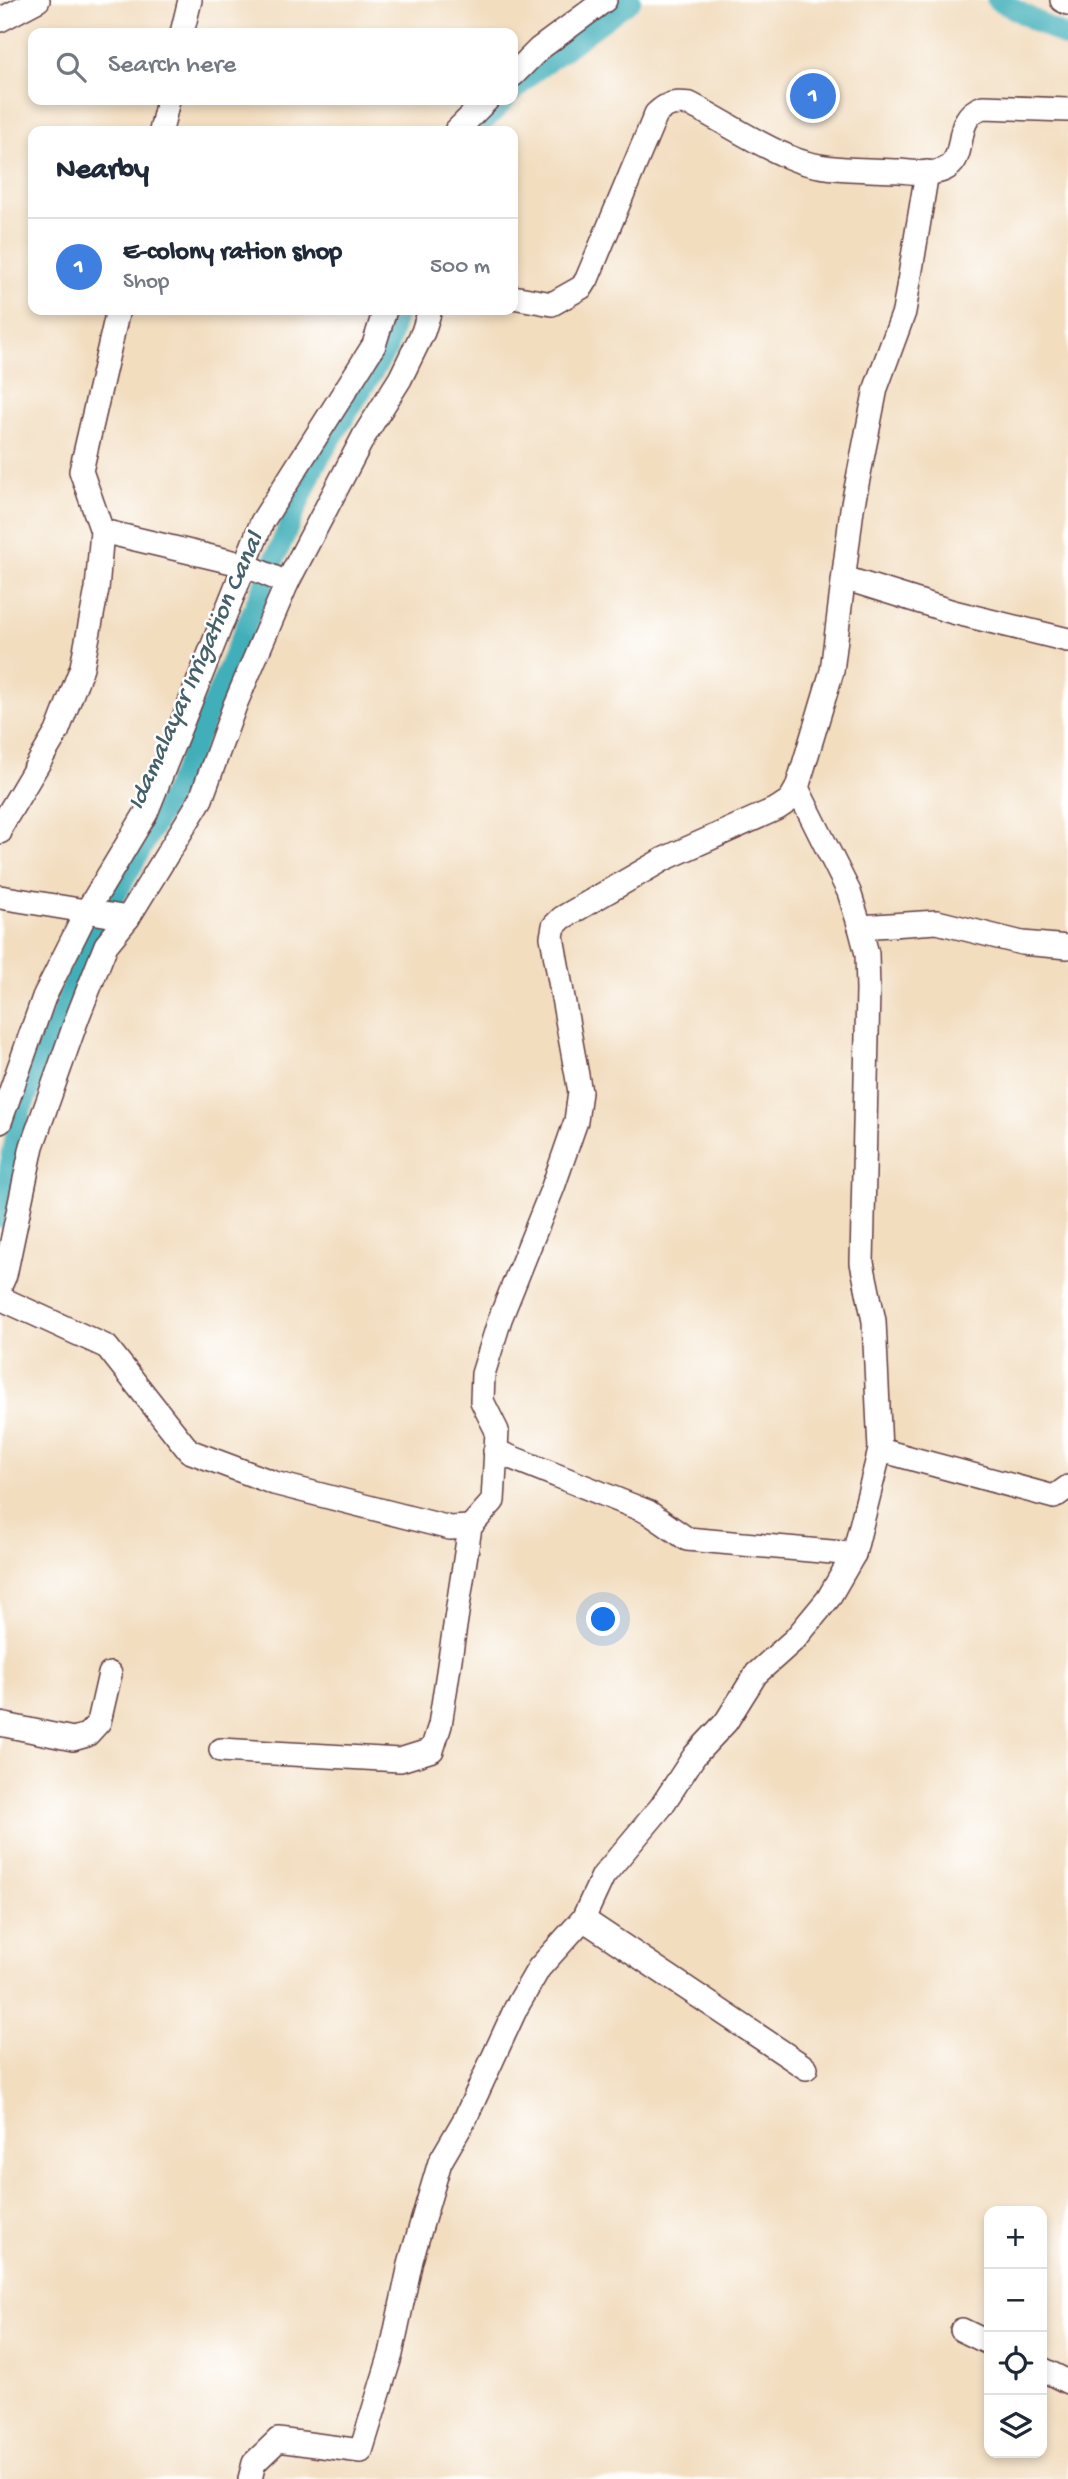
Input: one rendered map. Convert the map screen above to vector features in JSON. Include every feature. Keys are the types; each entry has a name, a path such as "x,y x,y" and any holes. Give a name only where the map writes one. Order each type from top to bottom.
{"street":[{"path":"0,20 38,0"},
{"path":"184,28 190,0"},
{"path":"518,70 539,49 606,0"},
{"path":"1062,0 1068,3"},
{"path":"518,298 552,304 582,287 656,114 664,106 676,102 690,104 790,158 832,168 927,172 946,169 954,160 965,120 973,111 982,107 1068,110"},
{"path":"162,126 167,105"},
{"path":"461,126 482,105"},
{"path":"221,1750 400,1760 432,1750 440,1725 470,1527 493,1501 497,1431 482,1401 484,1374 500,1319 553,1187 576,1121 580,1092 552,937 554,926 562,918 664,859 778,808 790,800 797,788 832,671 852,509 876,388 904,312 927,172"},
{"path":"0,832 1,826 57,732 82,667 97,589 102,531 81,471 117,315"},
{"path":"0,1122 44,997 87,911 146,813 262,522 374,345 383,315"},
{"path":"0,1286 5,1275 25,1174 37,1133 106,945 128,918 201,799 235,705 287,583 364,436 400,379 428,315"},
{"path":"102,531 245,565 287,583"},
{"path":"844,578 953,612 1068,640"},
{"path":"250,2479 254,2463 278,2440 361,2451 391,2354 411,2260 440,2162 464,2119 516,2008 539,1968 583,1919 603,1876 661,1808 695,1755 726,1723 756,1674 795,1639 828,1600 854,1554 880,1450 874,1321 862,1263 867,954 849,892 797,788"},
{"path":"0,897 128,918"},
{"path":"860,927 937,922 1022,943 1068,947"},
{"path":"0,1298 107,1347 189,1451 274,1483 450,1528 470,1527"},
{"path":"880,1450 1054,1497 1068,1487"},
{"path":"495,1451 648,1512 687,1539 854,1554"},
{"path":"0,1724 73,1739 87,1735 99,1722 110,1674"},
{"path":"583,1919 806,2068"},
{"path":"962,2330 984,2341"},
{"path":"1047,2372 1068,2382"}],"waterway":[{"name":"Idamalayar Irrigation Canal","path":"518,87 530,75 631,0"},
{"name":"Idamalayar Irrigation Canal","path":"997,0 1068,38"},
{"name":"Idamalayar Irrigation Canal","path":"479,126 500,105"},
{"name":"Idamalayar Irrigation Canal","path":"0,1218 20,1113 91,941 184,771 315,465 387,349 397,315"}],"place":[{"name":"E-colony ration shop","path":"813,96"}]}
